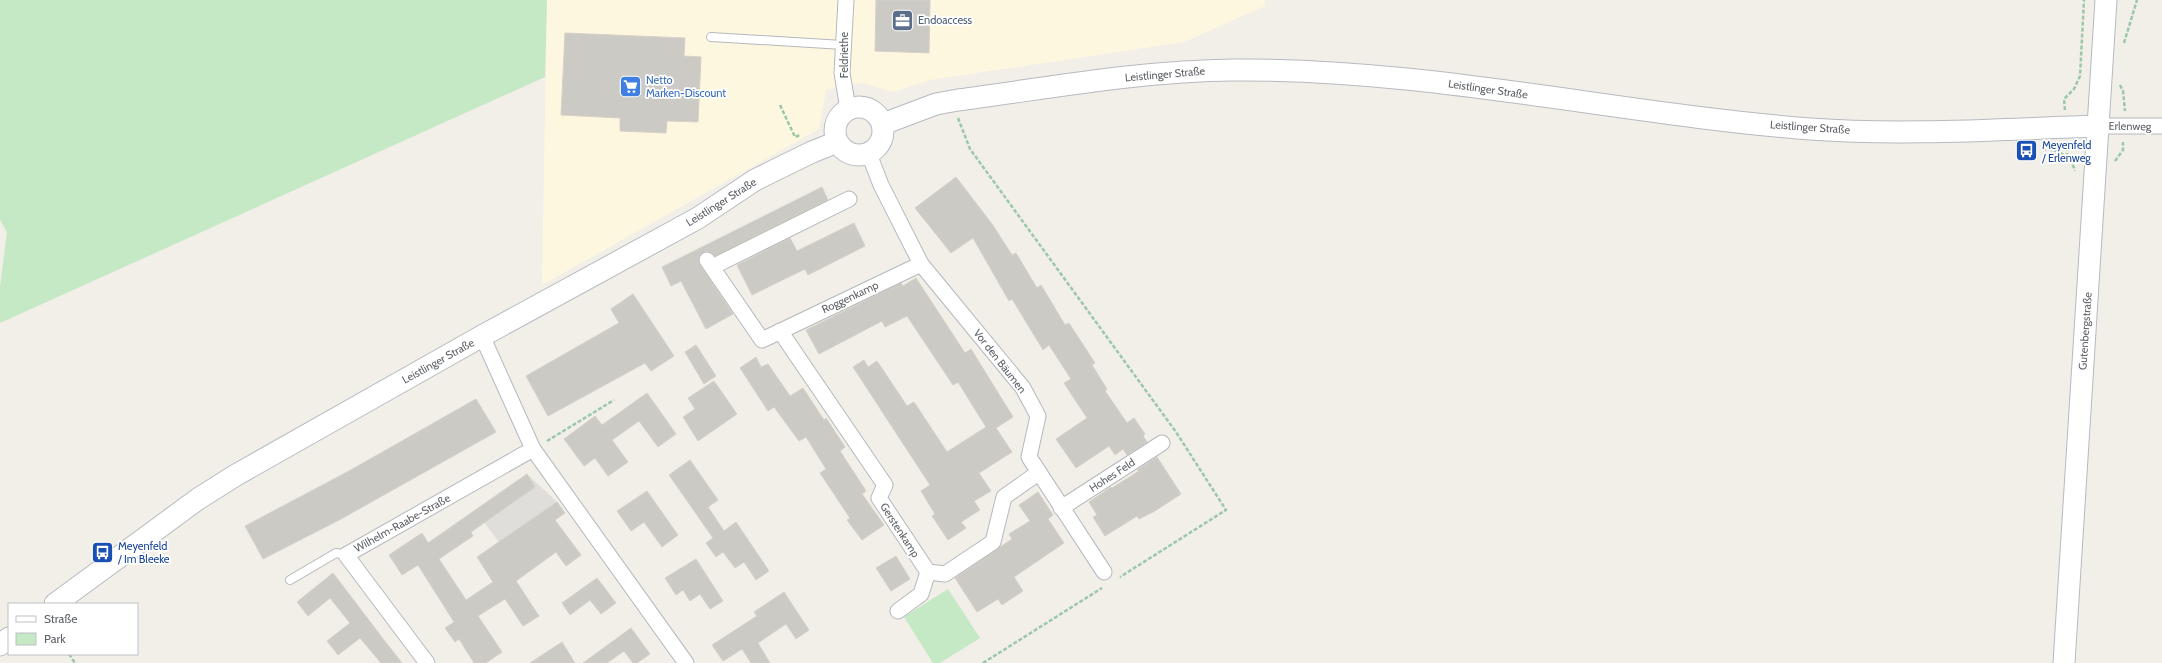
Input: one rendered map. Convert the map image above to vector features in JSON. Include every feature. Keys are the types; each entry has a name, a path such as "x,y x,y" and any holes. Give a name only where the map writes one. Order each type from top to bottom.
{"street":[{"name":"Feldriethe","path":"846,0 842,73 848,109"},
{"name":"Gutenbergstraße","path":"2064,663 2106,0"},
{"name":"Leistlinger Straße","path":"882,124 936,104 958,100 1168,72 1233,70 1324,72 1440,83 1682,115 1812,129 1942,133 2098,126"},
{"path":"856,107 872,110 878,116 882,124 882,141 869,154 861,156 848,153 837,142 835,128 837,120 848,109 856,107"},
{"name":"Erlenweg","path":"2098,126 2162,126"},
{"name":"Leistlinger Straße","path":"56,603 198,500 236,475 482,336 698,218 755,180 812,152 837,142"},
{"name":"Vor den Bäumen","path":"869,154 881,185 921,264 1023,388 1038,416 1029,457 1105,579"},
{"name":"Roggenkamp","path":"849,199 710,264 762,340 921,264"},
{"name":"Gerstenkamp","path":"780,331 885,485 879,498 928,572"},
{"path":"482,336 533,449 686,663"},
{"name":"Hohes Feld","path":"1061,508 1162,442"},
{"name":"Wilhelm-Raabe-Straße","path":"427,663 346,555 533,449"},
{"path":"898,611 922,594 928,572 945,574 992,542 1004,497 1038,472"},
{"path":"0,645 8,639"}],"lane":[{"path":"711,37 843,45"},
{"path":"290,580 336,553 346,555"}],"path":[{"path":"2067,157 2068,127 2064,99 2074,89 2080,76 2084,0"},
{"path":"966,120 958,121 970,149 1176,432 1226,510 1118,577"},
{"path":"2036,148 2052,149 2067,157 2072,162 2076,175 2094,179"},
{"path":"533,449 614,400"},
{"path":"983,663 1105,579"}],"shaded area":[{"path":"547,0 1265,0 1265,6 1184,42 930,80 893,92 863,83 826,90 819,129 542,285"},
{"path":"527,474 557,502 565,513 507,553 475,510"}],"green space":[{"path":"0,0 547,0 545,77 0,323 0,287 7,232 0,220"},
{"path":"948,589 980,638 940,663 933,663 904,617"}],"building":[{"path":"876,0 930,0 929,53 875,51"},
{"name":"Netto Marken-Discount","path":"565,33 685,38 684,56 701,57 698,122 667,121 666,133 620,131 620,118 561,115"},
{"path":"956,177 992,224 1012,255 1016,253 1037,288 1041,285 1065,325 1069,323 1095,363 1092,365 1107,389 1105,391 1127,423 1134,418 1145,434 1143,436 1147,442 1127,455 1123,449 1115,455 1109,446 1076,468 1056,439 1087,418 1064,383 1071,379 1049,345 1043,350 1012,299 1009,301 973,238 951,253 915,208"},
{"path":"822,187 828,200 715,256 707,251 699,256 700,265 733,314 706,329 681,281 671,286 662,267"},
{"path":"854,223 865,246 808,275 805,269 752,295 737,265 790,238 797,251"},
{"path":"916,278 965,353 971,349 1013,417 996,428 1012,452 979,473 991,491 974,501 980,510 961,522 966,528 948,540 932,516 935,514 921,491 930,485 853,367 864,360 868,367 877,361 907,406 914,402 947,452 986,427 958,382 953,385 907,316 885,327 882,321 819,354 806,330 901,283 903,286"},
{"path":"633,294 674,356 651,371 645,363 548,416 526,376 619,323 611,309"},
{"path":"696,345 716,376 704,384 685,352"},
{"path":"756,357 761,367 768,364 790,396 803,388 824,420 826,418 845,447 840,451 866,491 862,494 884,525 862,540 847,520 850,518 820,473 826,469 806,437 799,441 774,407 768,411 740,368"},
{"path":"714,381 737,414 698,441 683,417 695,409 688,398"},
{"path":"647,393 676,434 658,447 639,421 612,440 628,462 608,476 595,458 584,466 564,439 595,416 602,425"},
{"path":"476,399 496,432 341,519 263,559 245,526 349,471"},
{"path":"1157,457 1181,494 1155,511 1139,519 1137,516 1105,536 1093,517 1097,515 1089,502 1139,471 1137,470"},
{"path":"690,460 718,500 708,507 724,531 736,522 769,571 756,580 744,562 735,568 723,552 716,557 706,543 713,538 669,475"},
{"path":"527,474 535,487 471,532 473,536 439,559 466,600 493,582 477,557 557,502 565,513 555,520 581,555 566,566 556,552 516,581 539,616 523,626 505,599 478,616 502,652 486,663 474,663 459,639 455,642 445,628 454,622 418,565 402,575 389,555 422,533 428,543"},
{"path":"647,491 678,535 662,547 644,522 631,531 617,511"},
{"path":"1038,492 1053,515 1048,519 1064,543 1014,577 1023,591 1002,605 998,599 977,612 955,578 1012,539 1009,534 1030,521 1019,505"},
{"path":"896,556 910,579 891,591 876,568"},
{"path":"696,559 723,601 710,609 700,594 690,601 683,590 676,595 665,578"},
{"path":"333,573 402,663 381,663 360,638 338,655 327,641 350,623 330,598 308,616 297,602"},
{"path":"597,578 616,603 601,614 590,600 570,615 562,603"},
{"path":"784,592 809,630 796,639 786,624 758,643 770,663 751,663 742,649 723,661 712,645 757,616 754,612"},
{"path":"631,628 650,654 637,663 633,663 624,651 607,663 583,663"},
{"path":"562,642 575,663 530,663"}],"place":[{"name":"Endoaccess","path":"903,20"},
{"name":"Netto Marken-Discount","path":"631,86"},
{"name":"Meyenfeld / Erlenweg","path":"2026,151"},
{"name":"Meyenfeld / Im Bleeke","path":"102,552"}]}
